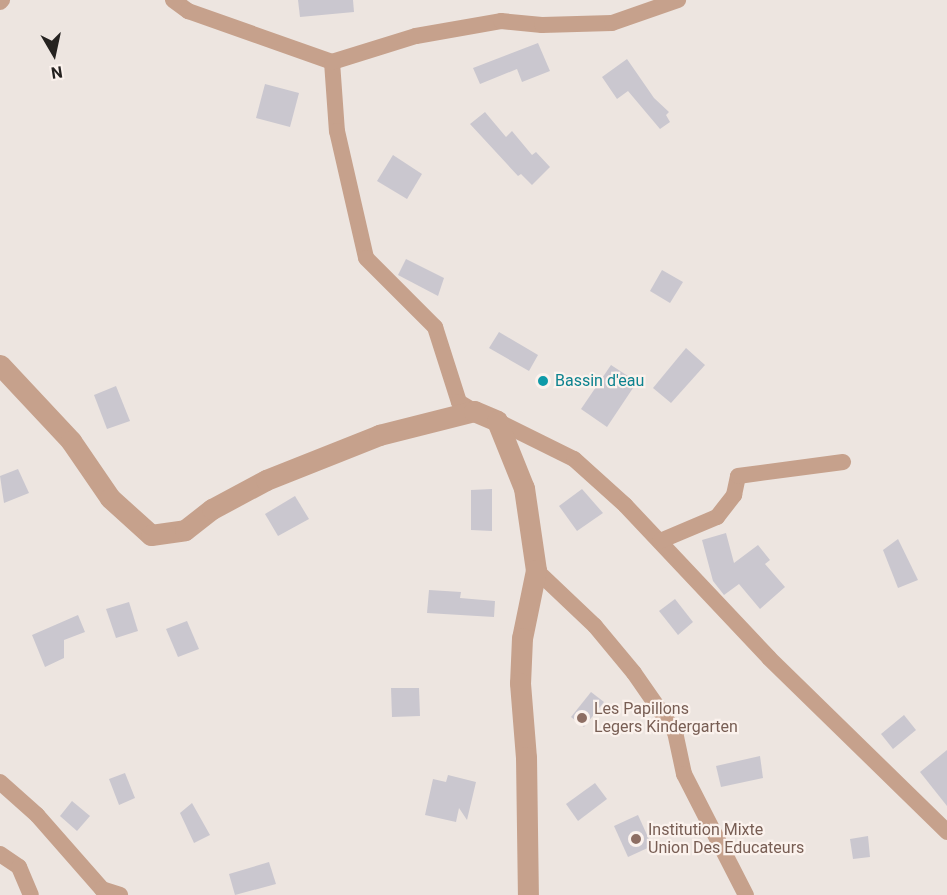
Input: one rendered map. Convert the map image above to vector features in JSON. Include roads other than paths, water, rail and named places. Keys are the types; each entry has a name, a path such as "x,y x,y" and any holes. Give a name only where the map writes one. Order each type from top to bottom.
{"street":[{"path":"173,0 188,11 332,62 416,36 501,21 542,25 612,23 678,0"},
{"path":"332,62 337,131 366,258 435,327 459,402 574,459 660,541 811,700 947,832"},
{"path":"0,365 71,441 110,498 151,535 185,530 212,509 266,480 379,435 474,411"},
{"path":"497,421 524,488 536,570 522,638 520,683 526,758 528,895"},
{"path":"660,541 717,517 734,495 738,476 843,462"},
{"path":"536,570 595,626 634,673 675,732 684,774 746,895"},
{"path":"0,782 37,815 102,889 120,895"},
{"path":"0,854 19,867 31,895"}],"place":[{"name":"Bassin d'eau","path":"543,381"},
{"name":"Les Papillons Legers Kindergarten","path":"582,718"},
{"name":"Institution Mixte Union Des Educateurs","path":"636,839"}]}
